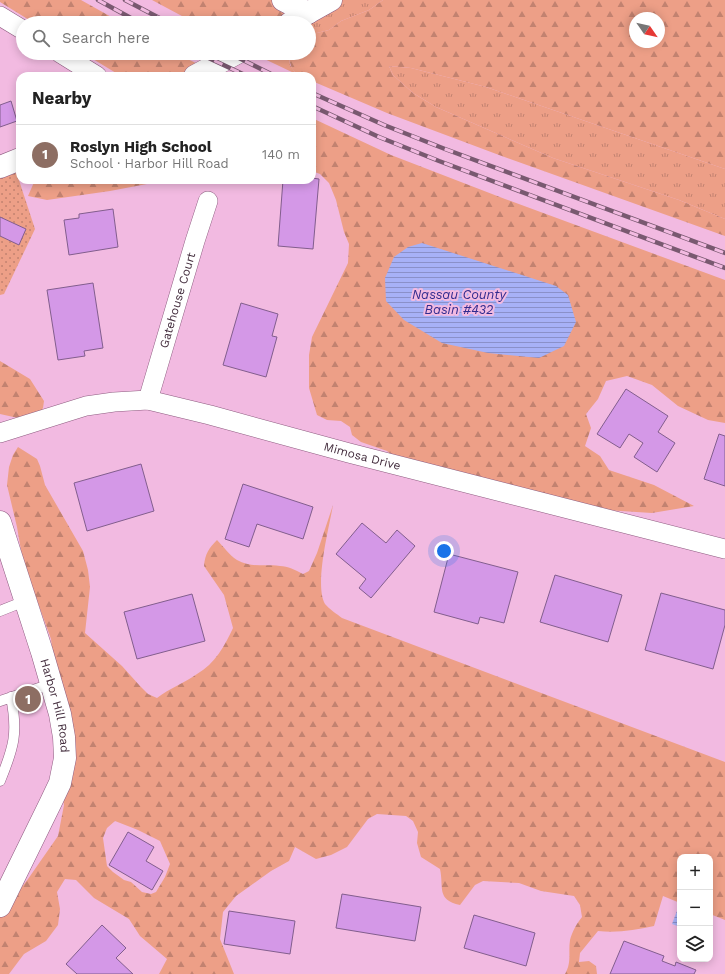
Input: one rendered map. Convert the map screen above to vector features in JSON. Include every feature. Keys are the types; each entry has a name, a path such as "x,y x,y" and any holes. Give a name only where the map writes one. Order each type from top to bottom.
{"street":[{"path":"283,0 297,16"},
{"path":"303,16 331,0"},
{"path":"0,16 16,26"},
{"path":"71,60 91,72"},
{"path":"202,72 224,60"},
{"path":"0,168 16,161"},
{"name":"Gatehouse Court","path":"148,400 208,201"},
{"name":"Mimosa Drive","path":"0,433 86,406 114,402 148,400 725,549"},
{"name":"Harbor Hill Road","path":"0,522 60,714 64,737 65,758 60,783 0,906"}],"lane":[{"path":"0,611 25,601"},
{"path":"0,701 51,684"},
{"path":"0,780 10,758 14,734 14,716 11,697"}],"green space":[{"path":"0,0 81,0 110,16 23,16 0,2"},
{"path":"152,0 282,0 284,1 285,16 182,16"},
{"path":"331,0 383,0 369,10 341,21 329,30 317,33 316,16"},
{"path":"383,0 725,0 725,169 486,87 411,68 389,66 393,75 413,93 436,107 553,158 679,200 725,219 725,236 387,113 316,83 316,72 294,71 290,60 316,60 316,33 329,30 341,21 369,10"},
{"path":"95,60 190,60 215,72 114,72"},
{"path":"267,60 290,60 290,65 295,72"},
{"path":"389,66 411,68 486,87 725,169 725,219 679,200 553,158 436,107 413,93 393,75"},
{"path":"316,120 391,155 505,199 725,280 725,423 708,420 678,406 652,385 627,376 606,381 598,399 586,414 591,428 585,446 600,456 609,470 654,485 694,506 652,513 558,507 408,468 387,451 361,442 352,435 350,427 341,421 327,420 317,415 309,388 309,355 312,337 348,263 349,244 344,232 336,200 329,183 320,174 316,172"},
{"path":"13,162 16,171 16,184 20,184 35,229 4,294 0,295 0,168"},
{"path":"33,184 147,184 47,200 28,196"},
{"path":"0,361 30,379 44,401 41,411 18,418 0,414"},
{"path":"18,447 37,459 45,485 83,551 88,570 90,587 85,633 122,666 148,694 157,698 209,665 223,647 233,628 224,595 204,566 206,555 214,543 217,540 231,556 242,562 253,565 274,565 292,568 303,574 309,571 317,553 333,505 323,556 321,584 325,604 342,618 725,762 725,920 713,915 713,854 677,854 677,902 663,896 654,926 626,931 598,931 580,953 579,962 589,961 596,966 597,974 565,974 569,961 570,940 578,922 582,917 580,905 574,896 541,891 519,883 483,881 475,885 460,905 452,903 447,900 442,892 440,869 421,857 417,843 418,832 413,821 406,816 377,814 368,819 347,847 331,855 316,859 295,847 289,861 271,871 236,896 223,912 220,939 234,974 159,974 167,959 140,936 129,919 94,898 76,880 65,879 57,892 60,909 58,925 46,941 24,954 9,974 0,974 0,916 58,836 64,805 60,783 61,723 51,639 23,562 17,527 7,485 9,467 13,455","holes":["115,821 160,841 170,864 165,877 156,892 151,894 142,892 131,882 124,880 107,866 103,838 107,828"]}],"water":[{"name":"Nassau County Basin #432","path":"422,243 556,286 568,295 576,322 564,346 539,358 488,353 442,343 404,320 386,301 385,278 394,257 408,247"},
{"path":"677,911 677,926 672,924"}],"building":[{"path":"11,101 16,121 0,127 0,105"},
{"path":"316,179 319,179 313,249 278,246 283,184 316,184"},
{"path":"113,209 118,247 69,255 64,220 79,218 79,214"},
{"path":"0,217 26,229 19,245 0,236"},
{"path":"93,283 103,348 84,351 85,356 58,360 47,290"},
{"path":"241,303 278,314 272,336 277,337 266,377 223,365"},
{"path":"626,389 668,416 658,432 675,443 657,472 634,457 643,443 629,434 620,448 597,434"},
{"path":"719,434 725,436 725,486 704,479"},
{"path":"141,464 154,511 87,531 74,483"},
{"path":"243,484 313,507 303,539 257,524 249,547 225,539"},
{"path":"362,523 386,543 397,530 415,546 371,598 359,588 366,579 336,554"},
{"path":"449,554 518,572 504,623 480,617 478,624 434,612"},
{"path":"555,575 622,595 608,642 540,622"},
{"path":"661,593 725,610 725,625 713,669 645,650"},
{"path":"192,594 205,641 137,659 124,612"},
{"path":"128,832 154,847 146,861 163,871 152,890 109,865"},
{"path":"342,894 421,907 415,941 336,928"},
{"path":"229,911 295,921 290,954 224,944"},
{"path":"474,915 535,933 526,966 464,948"},
{"path":"102,925 126,948 116,958 133,974 77,974 66,964"},
{"path":"624,941 664,956 662,961 675,966 676,962 696,970 694,974 610,974"}],"railway":[{"path":"98,0 127,16"},
{"path":"125,0 156,16"},
{"path":"213,60 238,72"},
{"path":"243,60 267,72"},
{"path":"316,95 384,125 445,149 725,253"},
{"path":"316,108 379,137 439,161 725,268"}],"place":[{"name":"Roslyn High School","path":"28,699"}]}
